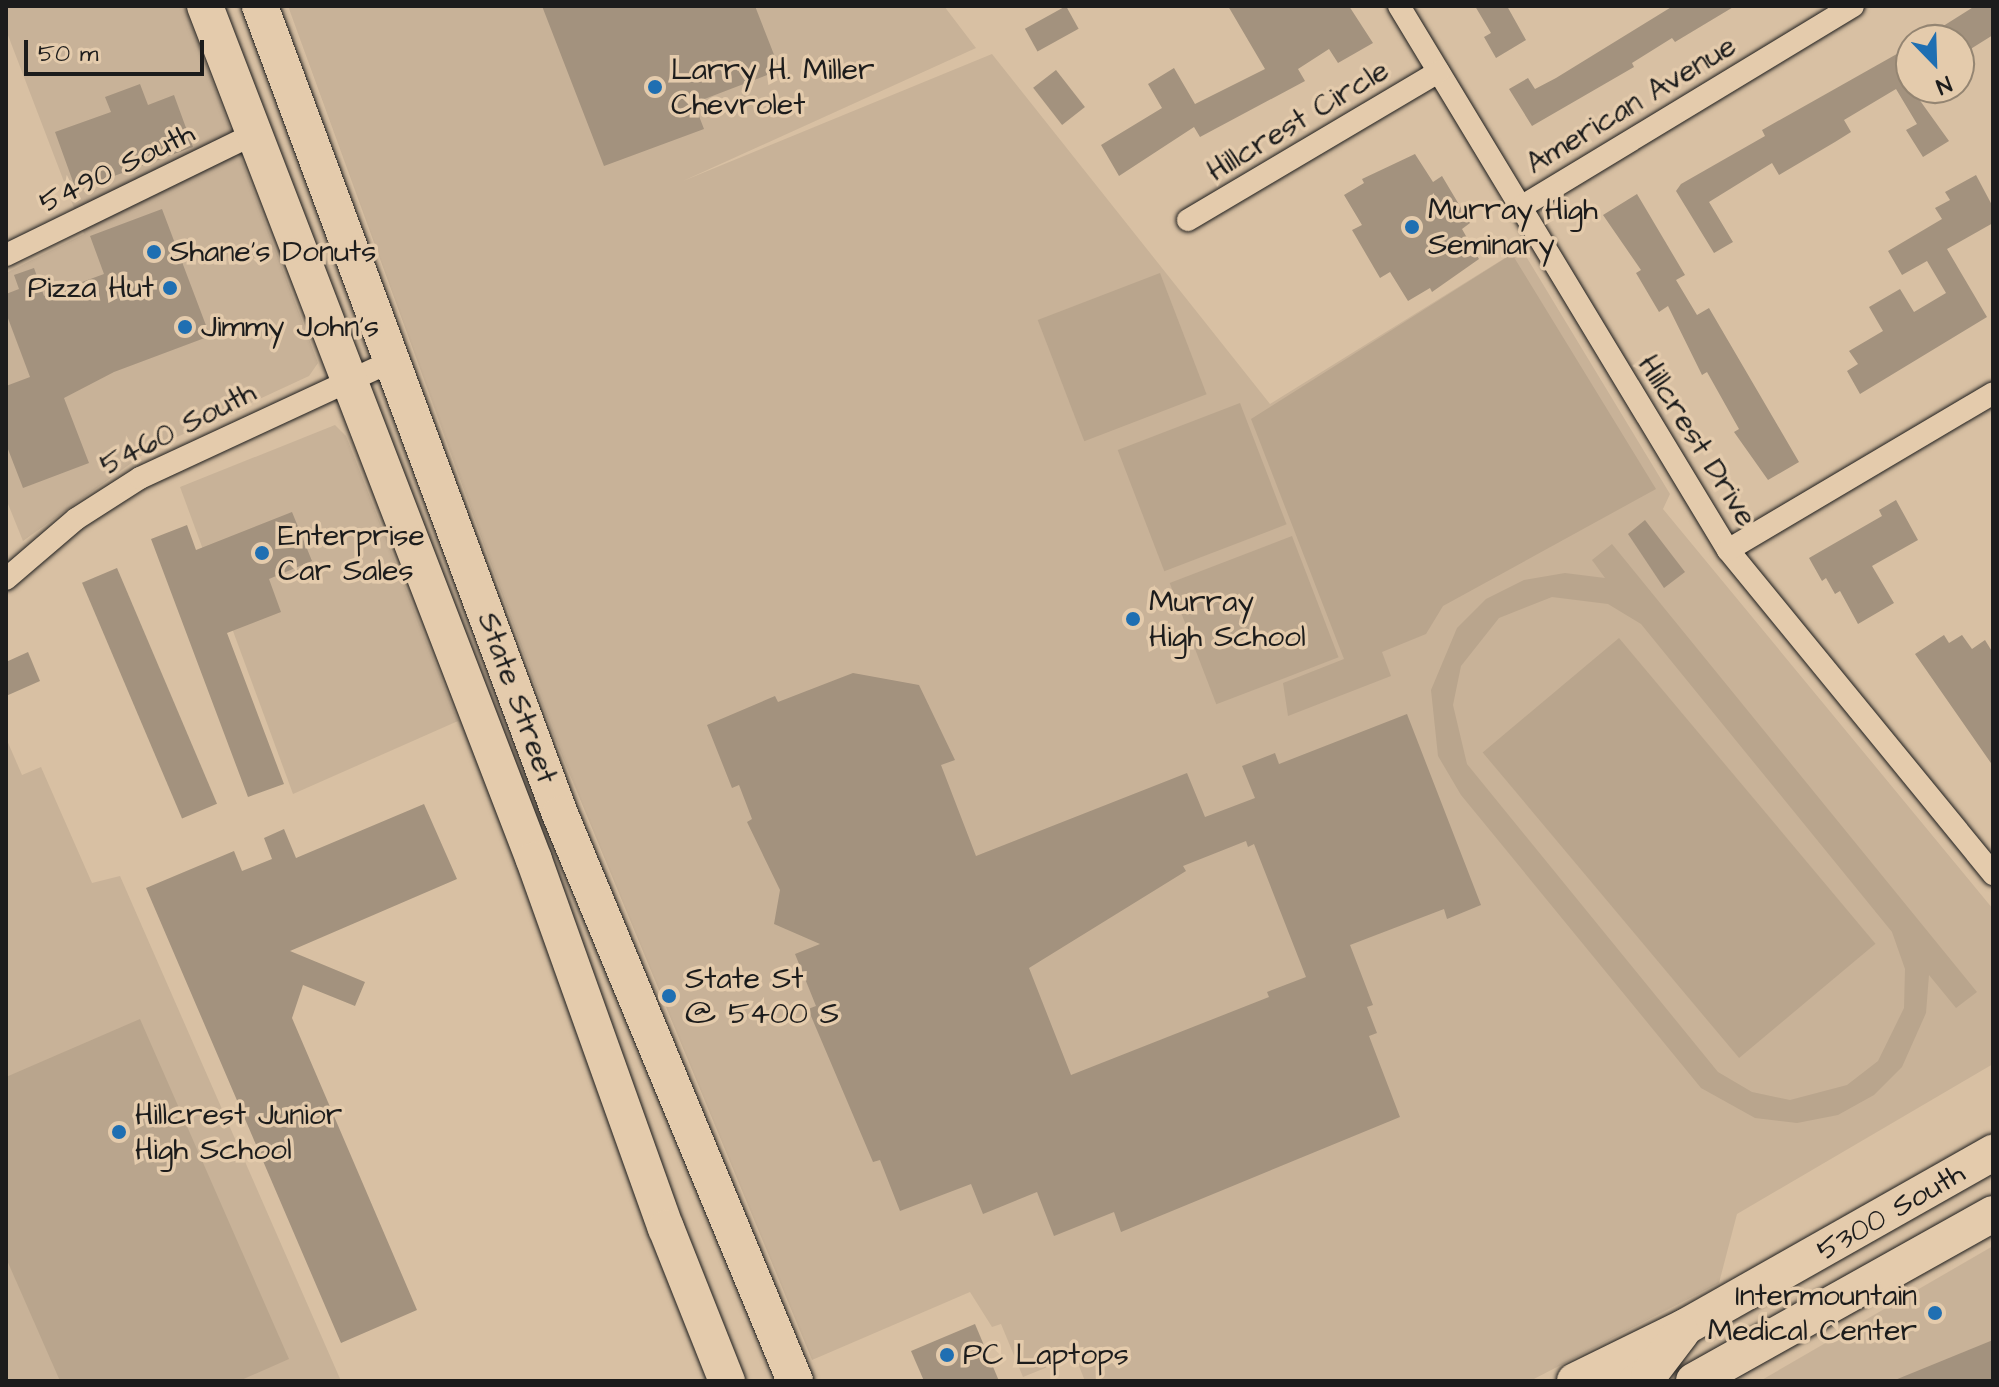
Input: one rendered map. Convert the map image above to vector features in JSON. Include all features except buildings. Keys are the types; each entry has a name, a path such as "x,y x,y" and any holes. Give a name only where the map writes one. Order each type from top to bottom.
{"main road":[{"name":"State Street","path":"205,6 528,845 727,1381"},
{"name":"State Street","path":"260,6 394,360 560,814 795,1381"},
{"name":"5300 South","path":"1575,1381 1685,1327 1993,1153"},
{"path":"1705,1379 1739,1326 1910,1230 1945,1181"},
{"name":"5300 South","path":"1705,1379 1993,1214"},
{"path":"1637,1381 1649,1375 1685,1327"}],"street":[{"name":"Hillcrest Drive","path":"1399,6 1728,550 1993,874"},
{"name":"American Avenue","path":"1521,207 1853,6"},
{"name":"Hillcrest Circle","path":"1188,220 1438,72"},
{"name":"5490 South","path":"6,255 254,134"},
{"name":"5460 South","path":"6,579 76,519 140,478 394,360"},
{"path":"1728,550 1993,393"}],"shaded area":[{"path":"6,6 184,6 318,363 309,376 151,449 23,541 6,499 6,273 84,234 6,30"},
{"name":"Murray High School","path":"288,6 944,6 976,48 683,181 992,54 1270,404 1521,248 1670,494 1663,509 1993,909 1993,1064 1737,1214 1719,1283 1530,1381 1085,1381 1075,1356 1023,1377 1001,1324 992,1327 970,1292 812,1360 551,729"},
{"path":"1512,254 1656,489 1443,606 1426,634 1382,652 1391,676 1288,716 1283,683 1344,659 1251,419"},
{"path":"1160,273 1207,394 1084,441 1038,320"},
{"path":"1240,403 1287,524 1164,571 1118,450"},
{"path":"335,425 346,436 458,721 293,794 180,487"},
{"path":"1292,536 1339,657 1216,704 1170,583"},
{"path":"1612,544 1977,992 1956,1008 1929,975 1926,1013 1902,1067 1874,1095 1838,1115 1797,1123 1755,1118 1701,1088 1461,795 1438,756 1431,690 1457,628 1486,599 1524,580 1565,573 1605,578 1592,560","holes":["1552,597 1608,604 1641,624 1892,932 1905,969 1904,1008 1878,1061 1847,1085 1790,1100 1752,1092 1718,1072 1467,764 1453,705 1461,666 1499,618"]},
{"path":"1619,638 1875,944 1739,1058 1483,752"},
{"name":"Hillcrest Junior High School","path":"6,738 22,775 41,767 92,883 120,876 341,1381 6,1381"},
{"path":"140,1019 289,1359 239,1381 60,1381 6,1258 6,1077"},
{"name":"Intermountain Medical Center","path":"1993,1246 1993,1381 1760,1381"}],"place":[{"name":"Larry H. Miller Chevrolet","path":"655,87"},
{"name":"Murray High Seminary","path":"1412,227"},
{"name":"Shane's Donuts","path":"154,252"},
{"name":"Pizza Hut","path":"170,288"},
{"name":"Jimmy John's","path":"185,327"},
{"name":"Enterprise Car Sales","path":"262,553"},
{"name":"Murray High School","path":"1133,619"},
{"name":"State St @ 5400 S","path":"669,996"},
{"name":"Hillcrest Junior High School","path":"119,1132"},
{"name":"Intermountain Medical Center","path":"1935,1313"},
{"name":"PC Laptops","path":"947,1355"}]}
